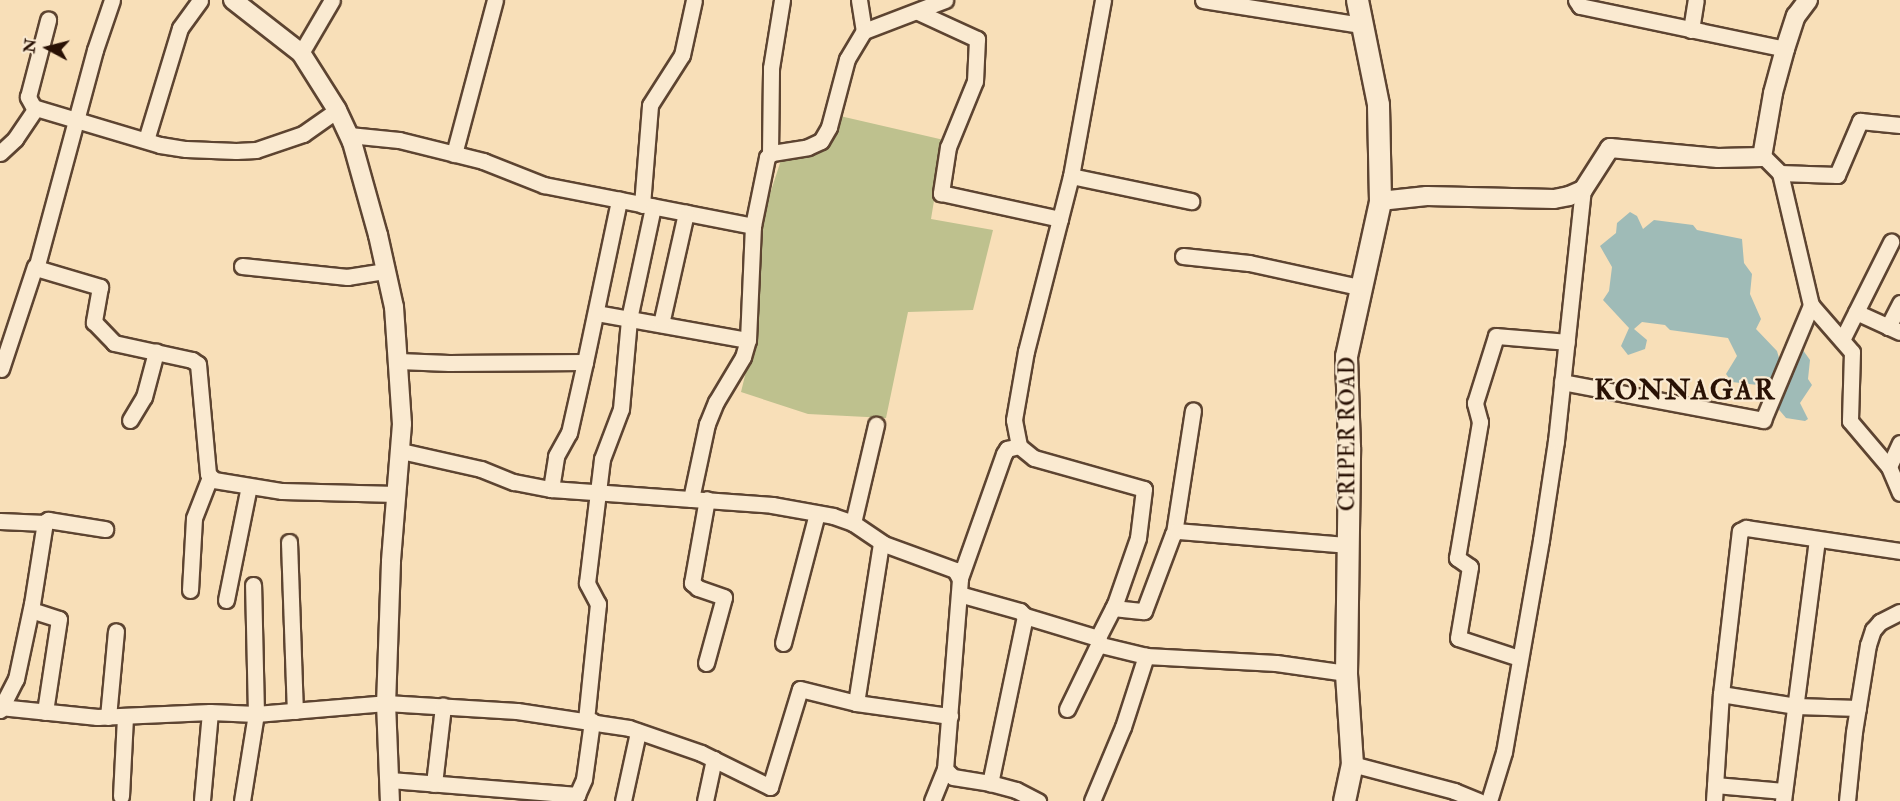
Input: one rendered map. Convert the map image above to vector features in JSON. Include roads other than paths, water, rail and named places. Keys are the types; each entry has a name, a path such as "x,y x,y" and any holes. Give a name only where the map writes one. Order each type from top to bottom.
{"main road":[{"name":"CRIPER ROAD","path":"1344,801 1352,764 1346,673 1349,447 1346,356 1359,286 1380,201 1378,104 1357,0"}],"street":[{"path":"0,369 35,266 95,51 112,0"},
{"path":"146,140 180,28 200,0"},
{"path":"233,0 301,53 337,110 349,135 378,235 394,308 401,451 391,562 386,703 390,801"},
{"path":"301,53 332,0"},
{"path":"454,154 495,0"},
{"path":"390,780 434,784 494,795 577,795 584,779 598,606 587,583 603,457 621,409 629,319 647,206 649,109 682,55 694,0"},
{"path":"770,154 771,68 782,0"},
{"path":"859,0 864,31"},
{"path":"692,499 707,424 716,402 743,357 748,340 753,226 766,157 770,154 808,147 821,141 829,127 847,59 864,31 945,0"},
{"path":"1067,709 1113,608 1138,538 1144,489 1034,458 1019,446 1014,420 1026,351 1071,176 1103,0"},
{"path":"1203,0 1361,25"},
{"path":"1576,0 1580,6 1785,49"},
{"path":"1691,30 1696,0"},
{"path":"1489,801 1504,752 1541,540 1567,342 1583,190 1610,148 1718,158 1759,158 1762,155 1773,93 1785,49 1796,16 1808,0"},
{"path":"918,12 976,39 975,81 948,147 941,193 1060,219"},
{"path":"48,20 28,97 34,108 186,149 256,150 303,134 337,110"},
{"path":"0,153 15,139 34,108"},
{"path":"1780,173 1837,175 1859,122 1900,125"},
{"path":"349,135 399,140 483,161 544,185 753,226"},
{"path":"1762,155 1780,173 1811,305 1850,347 1853,356 1850,421 1889,466 1900,493"},
{"path":"1071,176 1191,201"},
{"path":"1380,201 1427,196 1554,199 1583,190"},
{"path":"551,489 556,456 570,433 619,200"},
{"path":"661,324 686,213"},
{"path":"1842,340 1891,242"},
{"path":"1183,256 1249,263 1359,286"},
{"path":"35,266 38,269 100,286 96,325 114,343 192,360 199,366 210,477 194,518 190,590"},
{"path":"242,266 347,277 386,271"},
{"path":"1856,312 1894,329 1900,303"},
{"path":"1562,382 1763,420 1811,305"},
{"path":"596,313 748,340"},
{"path":"1520,658 1458,638 1470,567 1457,558 1480,422 1475,403 1496,336 1567,342"},
{"path":"130,420 144,397 156,352"},
{"path":"398,361 585,362"},
{"path":"1113,608 1144,611 1174,533 1193,410"},
{"path":"853,523 876,425"},
{"path":"1889,466 1900,443"},
{"path":"932,801 945,769 960,578 1004,454 1007,448 1019,446"},
{"path":"401,451 481,469 514,482 551,489 707,499 772,505 817,513 853,523 881,543 950,567 959,573 960,578"},
{"path":"210,477 218,482 282,491 396,494"},
{"path":"226,600 249,486"},
{"path":"706,663 724,597 698,588 692,583 707,499"},
{"path":"783,643 817,513"},
{"path":"0,521 45,523 48,520 105,528"},
{"path":"45,523 31,610 16,679 0,708 108,717 210,712 256,714 386,703 517,711 589,721 638,732 714,759 768,794 798,691 803,689 856,703 950,716"},
{"path":"1714,801 1721,694 1740,531 1746,528 1900,552"},
{"path":"1174,533 1347,545"},
{"path":"1715,785 1784,796 1817,540"},
{"path":"289,542 295,711"},
{"path":"856,703 881,543"},
{"path":"242,801 256,714 253,585"},
{"path":"959,594 1020,610 1025,616 1146,656 1276,663 1346,673"},
{"path":"31,610 59,619 45,712"},
{"path":"1847,801 1868,645 1873,630 1880,622 1900,612"},
{"path":"990,783 1025,616"},
{"path":"108,717 116,631"},
{"path":"1092,801 1123,727 1146,656"},
{"path":"1721,694 1796,706 1858,708"},
{"path":"434,784 443,706"},
{"path":"202,800 210,712"},
{"path":"121,796 125,716"},
{"path":"623,801 638,732"},
{"path":"705,801 714,759"},
{"path":"1352,764 1454,791 1479,801"},
{"path":"945,769 953,777 1016,790 1038,801"}],"water":[{"path":"1630,212 1637,216 1643,229 1654,220 1693,225 1697,230 1742,239 1744,263 1752,274 1750,294 1761,319 1756,329 1777,351 1779,358 1800,346 1810,360 1808,379 1812,385 1800,403 1808,419 1805,421 1786,418 1775,405 1777,378 1766,386 1732,382 1726,374 1737,356 1728,338 1670,330 1665,325 1642,322 1634,329 1647,340 1645,349 1628,355 1621,346 1629,328 1603,300 1609,291 1612,267 1600,246 1616,233 1617,223"}],"district":[{"name":"KONNAGAR","path":"1685,391"}]}
